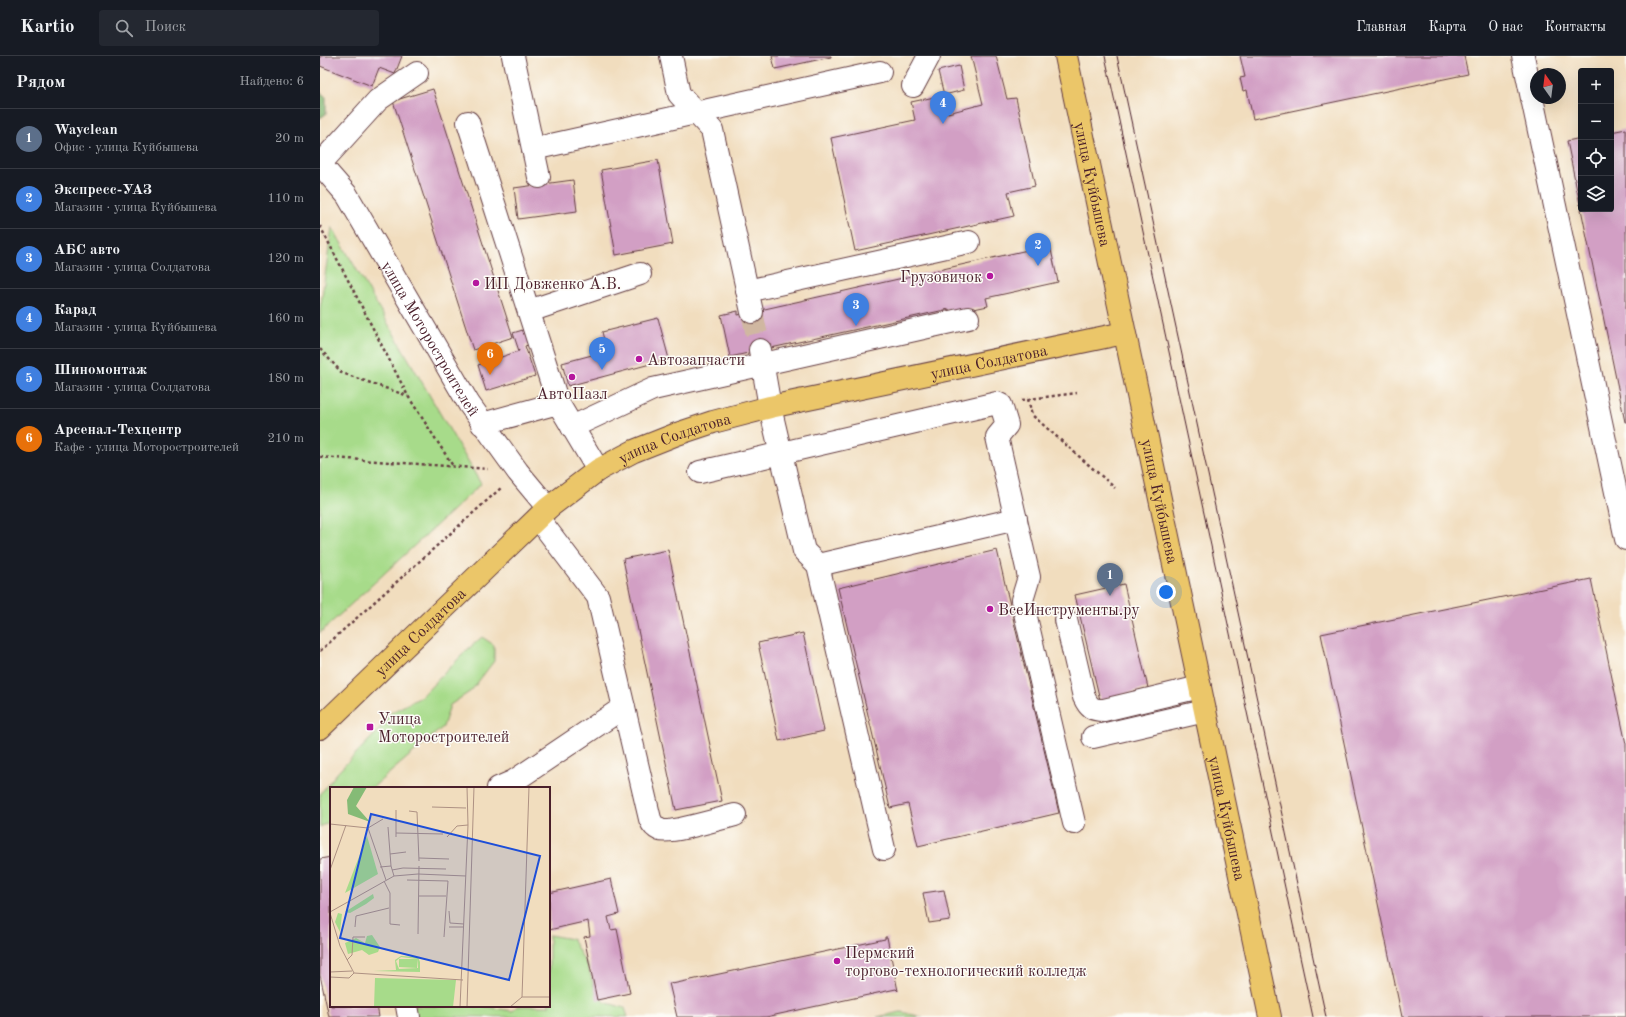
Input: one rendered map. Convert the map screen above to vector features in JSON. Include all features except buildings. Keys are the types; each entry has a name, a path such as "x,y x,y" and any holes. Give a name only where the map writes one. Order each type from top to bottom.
{"main road":[{"name":"улица Куйбышева","path":"1066,56 1270,1017"},
{"name":"улица Солдатова","path":"320,728 543,513 598,470 634,452 677,434 713,422 770,407 1124,333"}],"street":[{"path":"512,56 539,177"},
{"path":"671,56 679,94 712,130 752,312"},
{"path":"913,86 929,56"},
{"path":"1523,56 1626,539"},
{"path":"320,164 378,100 417,72"},
{"path":"533,149 880,72"},
{"path":"468,122 558,403 598,470"},
{"name":"улица Моторостроителей","path":"320,164 347,195 375,240 432,344 482,424 518,472 598,597 650,819 654,826 661,831 674,830 735,815"},
{"path":"747,291 969,242"},
{"path":"529,311 640,274"},
{"path":"572,427 653,389 762,357 968,318"},
{"path":"762,357 770,407 804,551 818,566 884,849"},
{"path":"482,424 558,403"},
{"path":"700,472 997,403 1001,405 1006,425 997,437 1030,576 1022,600 1074,823"},
{"path":"818,566 1016,519"},
{"path":"1066,620 1084,697 1088,706 1094,710 1104,710 1200,687"},
{"path":"500,787 514,781 624,707"},
{"path":"1093,736 1205,711"},
{"path":"407,1007 409,1017"}],"path":[{"path":"320,226 408,396 453,466"},
{"path":"320,349 342,373 408,396"},
{"path":"1001,405 1028,399 1077,393"},
{"path":"1028,399 1032,415 1115,488"},
{"path":"320,457 518,472"},
{"path":"320,651 518,472"}],"green space":[{"path":"320,92 326,97 326,114 320,118"},
{"path":"332,227 481,484 320,633 320,310"},
{"path":"482,637 494,645 494,661 471,691 450,705 443,727 373,787 330,787 330,822 320,827 320,794 338,772 379,730 390,713 421,697 467,650"},
{"path":"550,935 572,939 588,967 595,989 604,1002 625,1008 628,1017 408,1017 414,1007 488,1007 513,1011 516,1007 550,1007"},
{"path":"901,1012 923,1017 877,1017"}],"tunnel":[{"path":"752,312 760,350"}],"tram line":[{"path":"1105,56 1313,1017"},
{"path":"1117,56 1326,1017"}],"place":[{"name":"Карад","path":"943,124"},
{"name":"Экспресс-УАЗ","path":"1038,266"},
{"name":"Грузовичок","path":"990,276"},
{"name":"ИП Довженко А.В.","path":"476,283"},
{"name":"АБС авто","path":"856,326"},
{"name":"Автозапчасти","path":"639,359"},
{"name":"Шиномонтаж","path":"602,370"},
{"name":"Арсенал-Техцентр","path":"490,375"},
{"name":"АвтоПазл","path":"572,377"},
{"name":"Wayclean","path":"1110,596"},
{"name":"ВсеИнструменты.ру","path":"990,609"},
{"name":"Улица Моторостроителей","path":"370,727"},
{"name":"Пермский торгово-технологический колледж","path":"837,961"}]}
